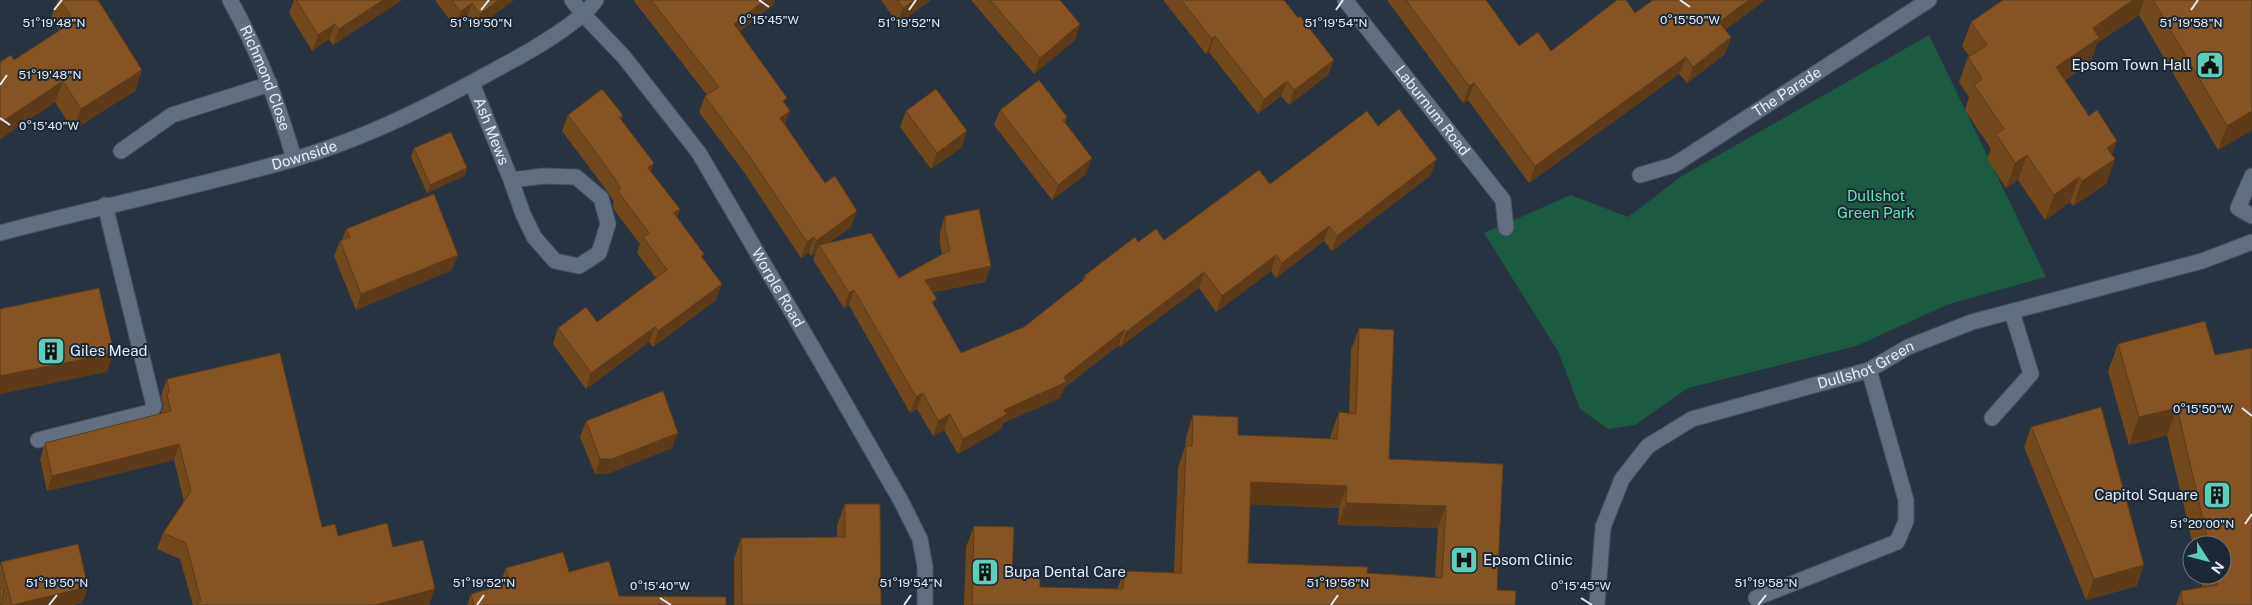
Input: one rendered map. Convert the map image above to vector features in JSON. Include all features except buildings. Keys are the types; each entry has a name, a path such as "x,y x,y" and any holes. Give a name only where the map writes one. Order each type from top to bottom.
{"street":[{"name":"Richmond Close","path":"230,0 253,41 270,84 294,159"},
{"name":"Worple Road","path":"572,0 624,57 699,153 901,501 920,539 925,567 925,605"},
{"name":"Downside","path":"0,233 105,205 294,159 371,131 472,83 525,54 583,14 596,0"},
{"name":"Laburnum Road","path":"1345,0 1503,200 1506,228"},
{"name":"The Parade","path":"1640,175 1674,165 1929,0"},
{"name":"Ash Mews","path":"472,83 523,214 534,237 555,261 578,266 599,253 608,224 602,198 576,177 544,176 511,180"},
{"path":"121,151 172,115 270,84"},
{"path":"2252,176 2238,208 2252,216"},
{"path":"38,440 150,412 154,406 105,205"},
{"name":"Dullshot Green","path":"1598,605 1603,527 1622,479 1648,446 1692,419 1869,370 1908,347 1972,322 2202,261 2252,242"},
{"path":"1992,418 2031,374 2012,312"},
{"path":"1756,598 1897,542 1906,521 1906,500 1869,370"}],"green space":[{"name":"Dullshot Green Park","path":"1929,35 2046,277 1949,304 1856,346 1688,388 1635,425 1608,429 1580,409 1559,353 1484,233 1571,195 1628,217 1682,176"}],"place":[{"name":"Epsom Town Hall","path":"2210,65"},
{"name":"Giles Mead","path":"51,351"},
{"name":"Capitol Square","path":"2217,495"},
{"name":"Epsom Clinic","path":"1464,560"},
{"name":"Bupa Dental Care","path":"985,572"}]}
